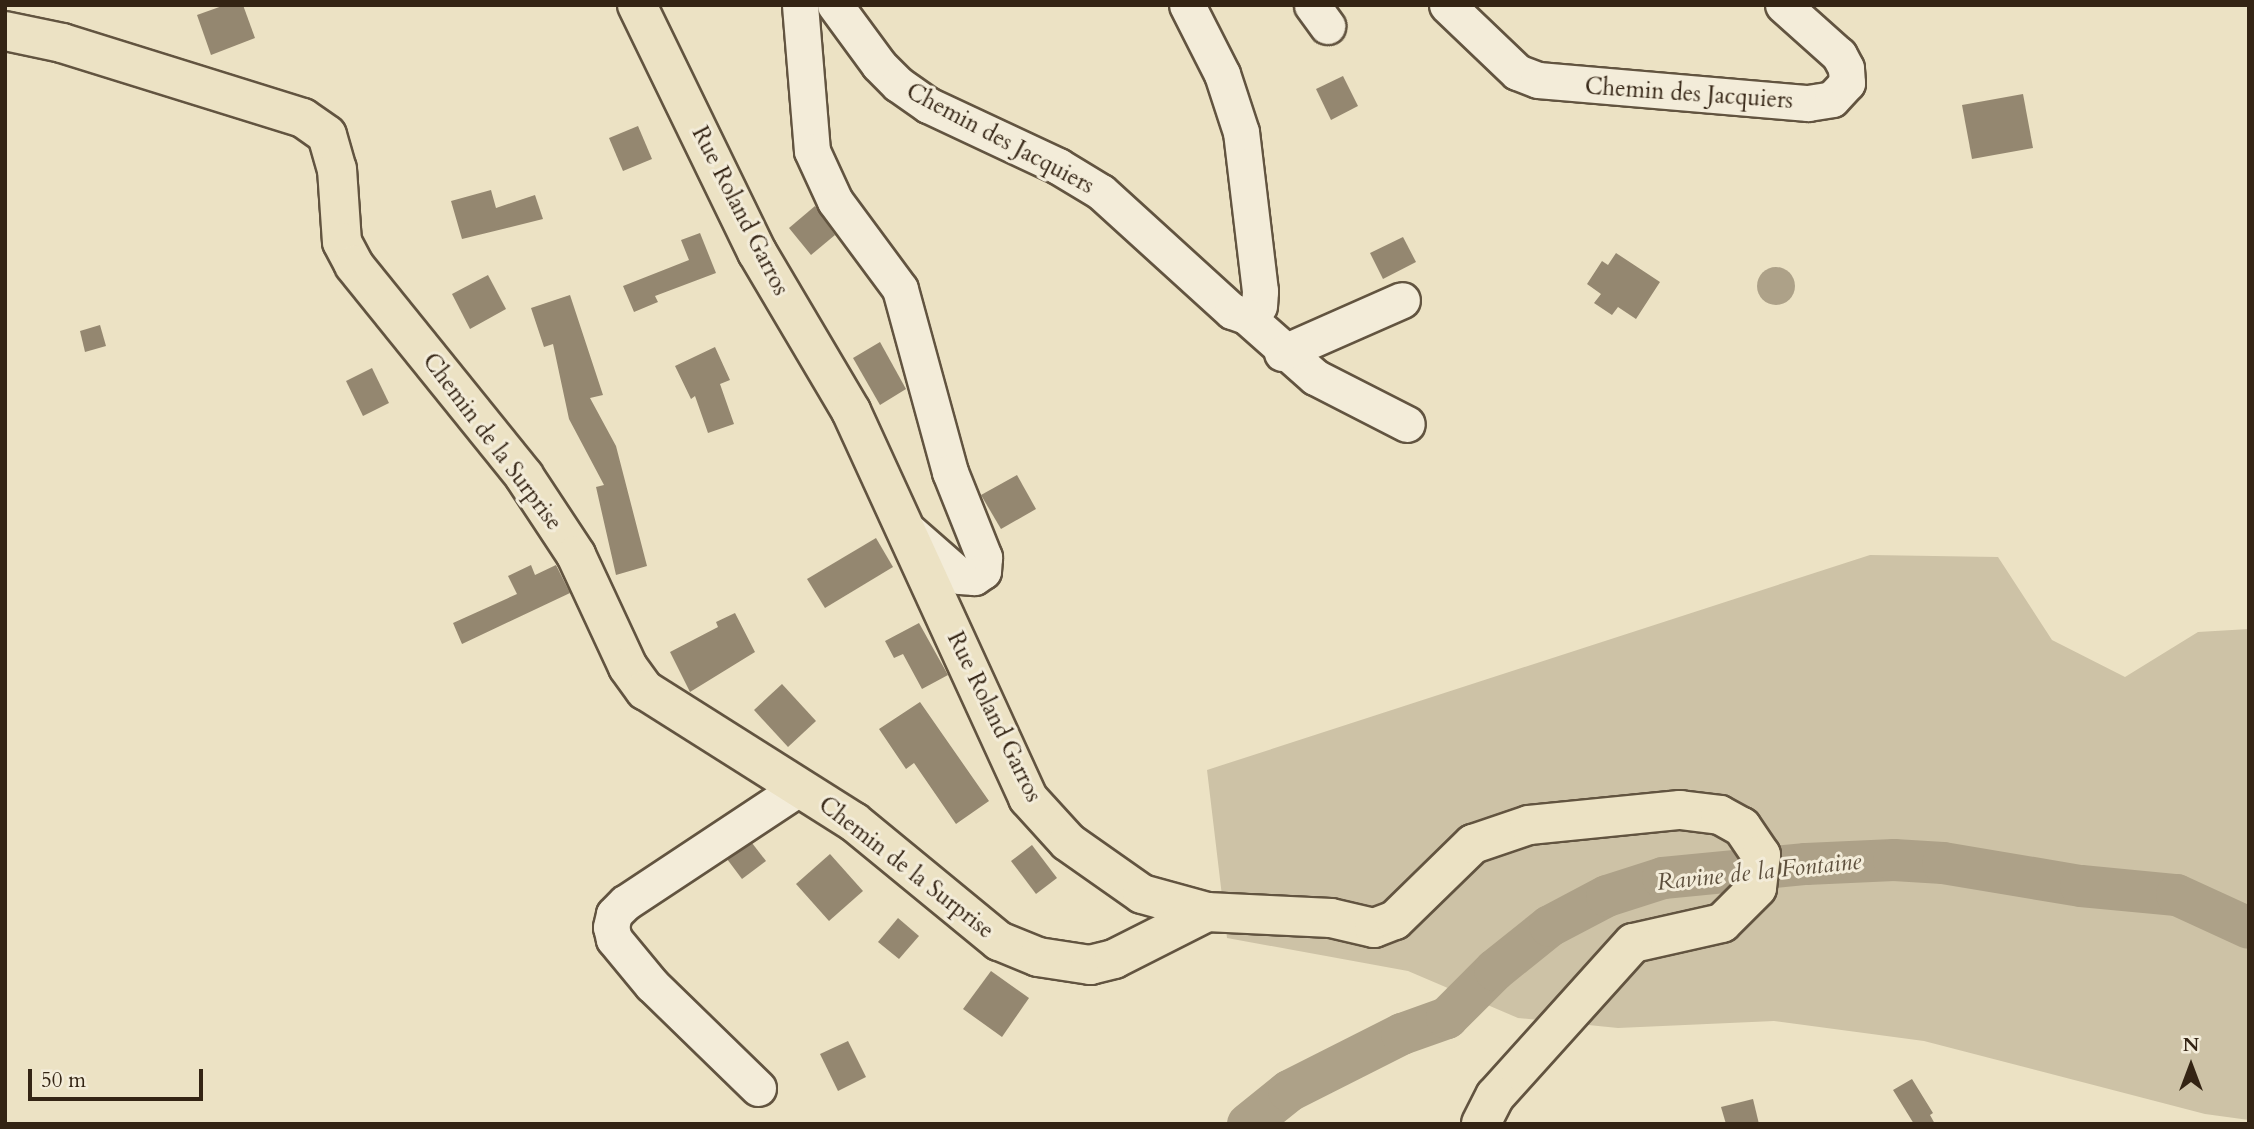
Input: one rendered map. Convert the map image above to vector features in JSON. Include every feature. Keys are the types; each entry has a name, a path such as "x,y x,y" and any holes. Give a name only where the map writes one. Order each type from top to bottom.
{"main road":[{"name":"Rue Roland Garros","path":"637,5 757,252 851,411 1028,798 1068,842 1142,894 1207,912 1331,918 1374,928 1395,920 1474,844 1529,825 1680,810 1720,815 1742,827 1761,855 1757,888 1722,923 1704,931 1633,943 1494,1096 1481,1124"},
{"name":"Chemin de la Surprise","path":"5,31 62,43 303,118 327,135 337,169 342,242 354,265 524,476 576,555 628,667 645,690 854,822 999,941 1038,957 1090,965 1114,959 1207,912"}],"street":[{"path":"800,5 812,150 835,201 900,289 950,472 984,556 984,571 974,577 960,576 904,527"},
{"name":"Chemin des Jacquiers","path":"835,5 878,65 898,84 928,104 1058,166 1101,192 1232,311 1245,316 1282,353 1315,377 1407,424"},
{"path":"1186,5 1222,74 1241,132 1260,291 1259,306 1245,316"},
{"name":"Chemin des Jacquiers","path":"1447,5 1517,72 1538,80 1808,103 1832,99 1847,83 1846,68 1839,55 1783,5"},
{"path":"1282,353 1402,300"},
{"path":"758,1088 652,985 614,939 611,927 625,903 800,787"}],"shaded area":[{"path":"1776,267 1790,272 1795,286 1790,300 1776,305 1762,300 1757,286 1762,272"},
{"path":"1870,555 1998,557 2052,640 2125,677 2198,632 2249,629 2249,1120 2205,1114 1924,1041 1774,1021 1618,1028 1518,1018 1408,971 1227,938 1207,770"}],"building":[{"path":"225,5 243,5 255,38 211,55 197,15"},
{"path":"1343,76 1358,106 1331,120 1316,89"},
{"path":"2023,94 2033,148 1972,159 1962,105"},
{"path":"638,126 652,159 623,171 609,138"},
{"path":"491,190 496,208 535,195 543,219 462,239 451,201"},
{"path":"815,206 835,235 811,255 789,228"},
{"path":"700,233 716,273 655,296 658,302 634,312 623,286 689,260 681,240"},
{"path":"1403,237 1416,262 1383,279 1370,253"},
{"path":"1616,253 1660,282 1636,319 1618,307 1612,315 1594,303 1601,294 1587,284 1602,261 1608,265"},
{"path":"488,275 506,309 470,329 452,294"},
{"path":"570,295 603,395 590,398 616,446 647,566 616,575 596,487 604,485 569,419 553,344 544,347 531,308"},
{"path":"100,325 106,346 85,352 80,331"},
{"path":"880,342 906,389 880,405 853,358"},
{"path":"715,347 730,380 720,384 734,424 708,433 695,396 691,399 675,366"},
{"path":"372,368 389,403 363,416 346,381"},
{"path":"1017,475 1036,509 1001,529 981,495"},
{"path":"876,538 893,567 825,608 807,579"},
{"path":"531,565 535,575 556,565 570,593 462,644 453,623 517,594 508,576"},
{"path":"735,613 755,652 690,692 670,652 718,627 716,622"},
{"path":"919,623 948,675 922,689 903,654 894,658 885,641"},
{"path":"782,684 816,721 788,747 754,710"},
{"path":"920,702 989,801 956,824 914,763 906,769 879,729"},
{"path":"752,843 766,861 742,879 727,859"},
{"path":"1032,845 1057,878 1036,894 1011,861"},
{"path":"830,854 863,891 829,921 796,884"},
{"path":"898,918 919,936 899,959 878,942"},
{"path":"991,971 1029,998 1002,1037 963,1009"},
{"path":"848,1041 866,1077 838,1091 820,1054"},
{"path":"1912,1079 1933,1113 1930,1115 1935,1124 1914,1124 1893,1090"},
{"path":"1753,1099 1759,1124 1726,1124 1721,1107"}],"waterway":[{"name":"Ravine de la Fontaine","path":"1248,1124 1289,1091 1402,1034 1447,1018 1495,970 1550,926 1607,896 1663,878 1806,864 1894,860 1943,863 2081,886 2177,895 2249,928"}]}
